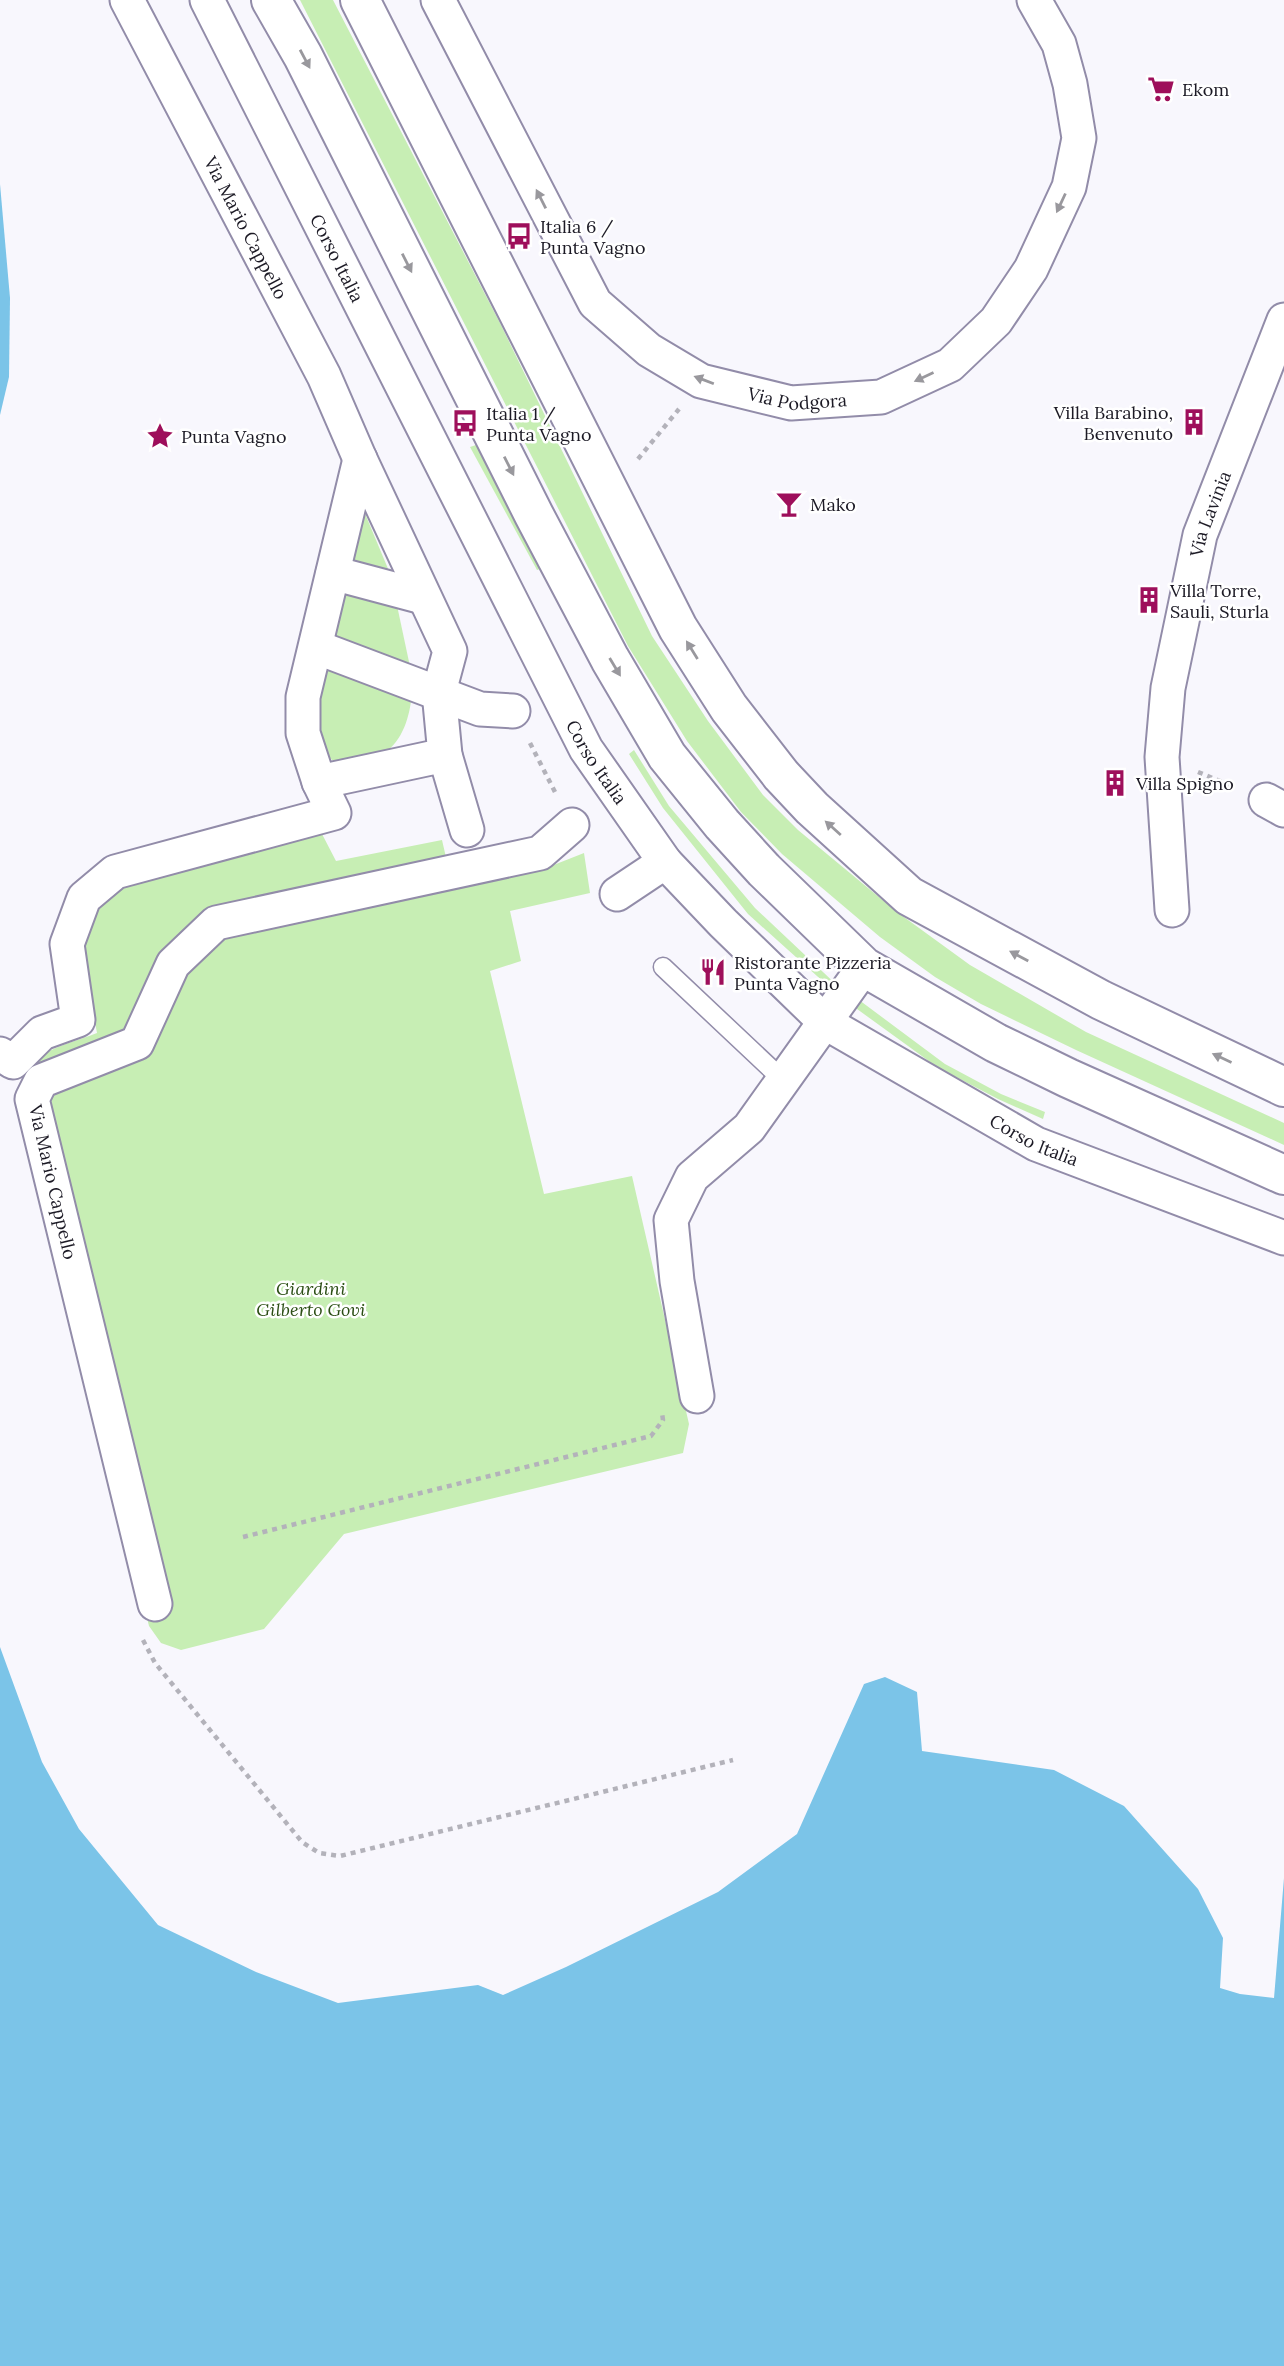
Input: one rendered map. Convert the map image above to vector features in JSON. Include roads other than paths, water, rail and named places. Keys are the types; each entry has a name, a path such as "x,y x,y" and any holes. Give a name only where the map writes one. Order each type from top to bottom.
{"main road":[{"path":"271,0 303,56 540,527 610,659 667,756 722,824 764,870 864,967 996,1043 1068,1079 1284,1175"},
{"path":"360,0 678,628 729,708 796,792 909,896 1101,1000 1284,1087"}],"street":[{"name":"Via Mario Cappello","path":"127,0 324,376 450,651 439,692 445,755 467,830"},
{"name":"Corso Italia","path":"207,0 586,749 665,862 723,923 826,1023 1036,1144 1284,1238"},
{"name":"Via Podgora","path":"438,0 594,303 649,350 701,381 791,403 881,397 950,365 996,321 1031,269 1069,187 1079,138 1070,84 1059,44 1034,0"},
{"name":"Via Lavinia","path":"1172,910 1162,757 1168,688 1200,535 1282,329"},
{"path":"0,1054 13,1062 42,1033 78,1020 67,944 84,898 115,873 334,813 318,782 303,733 303,697 360,459"},
{"path":"332,573 423,597"},
{"path":"316,647 480,709 513,711"},
{"path":"318,782 445,755"},
{"name":"Via Mario Cappello","path":"146,1616 32,1099 41,1081 137,1043 173,964 216,923 540,853 572,825"},
{"path":"617,894 665,862"},
{"path":"697,1396 677,1281 671,1220 692,1177 749,1128 864,967"}],"lane":[{"path":"663,967 784,1081"}],"water":[{"path":"0,184 10,298 9,377 0,415"},
{"path":"0,1647 42,1762 79,1829 158,1925 256,1972 338,2003 478,1985 503,1995 718,1892 797,1834 864,1684 885,1677 917,1692 922,1751 1054,1770 1124,1806 1198,1889 1223,1938 1220,1988 1240,1994 1274,1998 1284,1878 1284,2366 0,2366"}],"place":[{"name":"Ekom","path":"1161,89"},
{"name":"Italia 6 / Punta Vagno","path":"519,236"},
{"name":"Villa Barabino, Benvenuto","path":"1194,422"},
{"name":"Italia 1 / Punta Vagno","path":"465,423"},
{"name":"Punta Vagno","path":"160,436"},
{"name":"Mako","path":"789,504"},
{"name":"Villa Torre, Sauli, Sturla","path":"1149,600"},
{"name":"Villa Spigno","path":"1115,783"},
{"name":"Ristorante Pizzeria Punta Vagno","path":"713,972"}],"park label":[{"name":"Giardini Gilberto Govi","path":"311,1298"}]}
